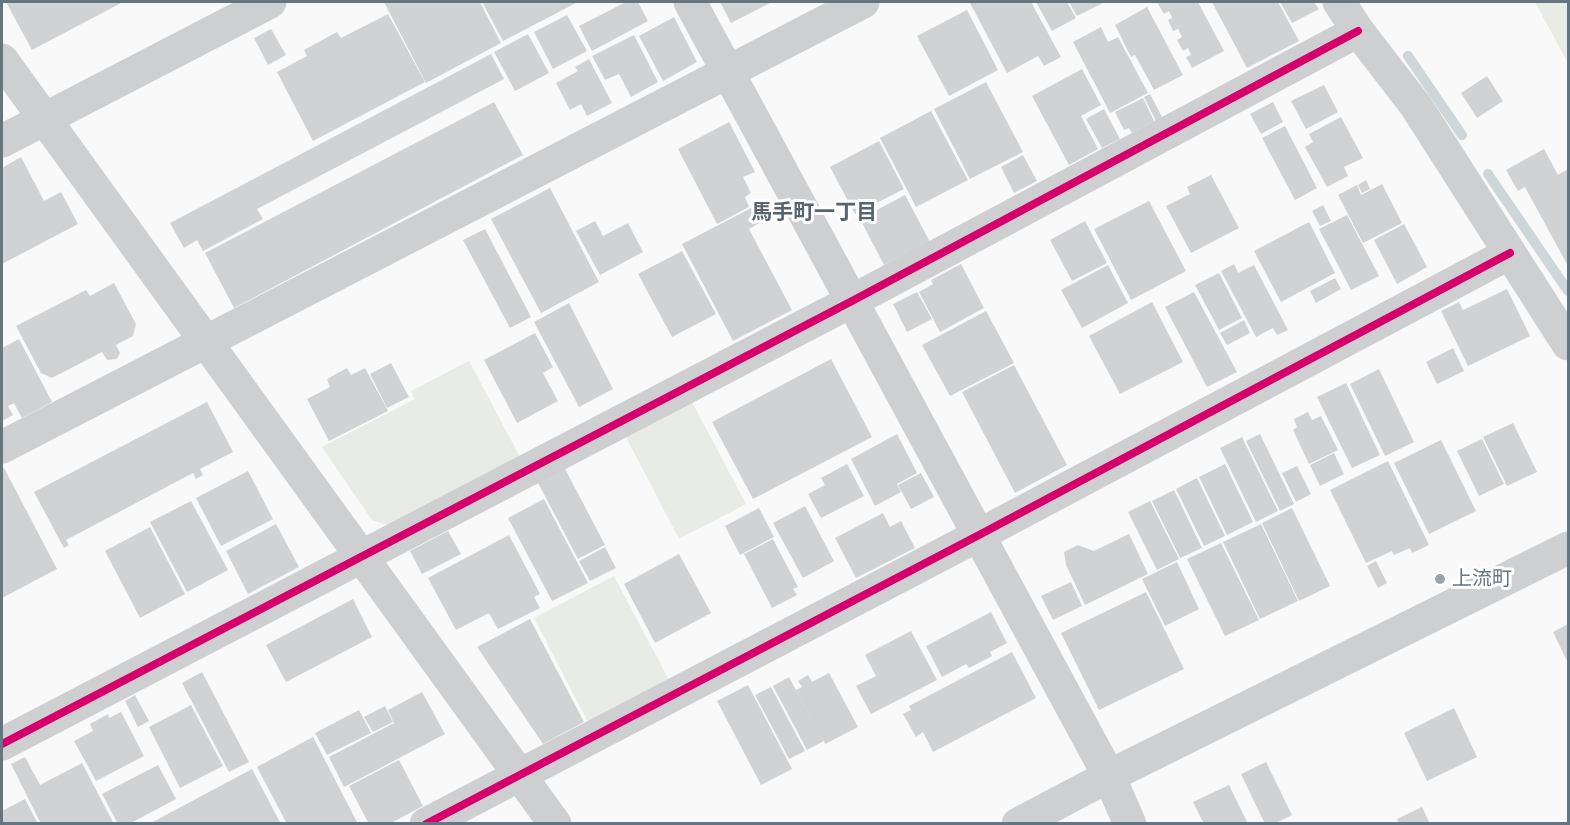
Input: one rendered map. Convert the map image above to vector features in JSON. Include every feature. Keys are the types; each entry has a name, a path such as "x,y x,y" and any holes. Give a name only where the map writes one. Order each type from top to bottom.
{"street":[{"path":"2,141 270,2"},
{"path":"690,2 1109,776 1130,824"},
{"path":"2,447 862,2"},
{"path":"1339,2 1358,31 1416,106 1569,344"},
{"path":"2,744 852,301 1358,31"},
{"path":"2,60 555,824"},
{"path":"426,824 979,535 1510,253"},
{"path":"1018,824 1109,776 1569,548"}],"shaded area":[{"path":"1535,2 1568,2 1568,63"},
{"path":"469,361 520,457 390,526 372,520 322,447 415,399 411,391"},
{"path":"692,402 746,504 679,539 626,437"},
{"path":"614,576 670,682 589,724 534,618"}],"building":[{"path":"6,2 123,2 32,50"},
{"path":"384,2 480,2 501,43 426,83"},
{"path":"482,2 578,2 503,41"},
{"path":"626,2 638,2 648,21 592,51 579,26"},
{"path":"720,2 772,2 731,23"},
{"path":"1031,2 1061,57 1044,66 1038,56 1007,73 970,3"},
{"path":"1036,2 1067,2 1076,18 1052,31"},
{"path":"1069,2 1105,2 1077,16"},
{"path":"1157,2 1198,2 1224,51 1192,68 1186,57 1191,55 1188,48 1183,51 1177,40 1182,37 1178,29 1173,31 1168,20 1172,18 1169,11 1164,14"},
{"path":"1212,2 1278,2 1299,41 1247,68"},
{"path":"1280,2 1314,2 1319,9 1292,23"},
{"path":"1147,7 1183,75 1154,90 1135,55 1131,57 1115,25"},
{"path":"967,10 998,70 949,96 917,36"},
{"path":"388,14 425,82 313,141 277,72 307,56 304,50 337,32 341,38"},
{"path":"567,15 587,51 553,69 534,32"},
{"path":"674,17 697,62 663,81 639,36"},
{"path":"1101,27 1108,42 1118,37 1148,93 1110,113 1073,42"},
{"path":"271,29 286,55 268,65 254,38"},
{"path":"528,34 549,73 515,91 494,52"},
{"path":"634,35 658,82 631,97 619,74 605,80 592,56"},
{"path":"491,54 504,79 257,209 263,219 203,251 197,240 184,248 170,223"},
{"path":"589,59 612,103 587,116 581,104 570,110 556,83 578,71 575,67"},
{"path":"1082,69 1101,105 1081,116 1098,149 1069,165 1032,96"},
{"path":"1487,76 1503,101 1477,118 1461,93"},
{"path":"986,82 1023,152 970,179 934,109"},
{"path":"1324,85 1338,112 1306,129 1291,101"},
{"path":"1150,94 1162,117 1156,121 1144,97"},
{"path":"1143,98 1154,121 1132,133 1129,128 1124,130 1115,112"},
{"path":"494,102 523,155 234,308 205,253"},
{"path":"1273,102 1283,122 1261,134 1250,114"},
{"path":"1104,109 1120,139 1102,148 1086,119"},
{"path":"931,111 968,180 916,207 880,138"},
{"path":"1341,117 1363,158 1344,167 1348,176 1327,187 1305,147 1313,142 1309,134"},
{"path":"729,122 755,172 743,177 751,193 745,197 749,207 717,224 678,149"},
{"path":"1285,126 1317,188 1295,200 1262,138"},
{"path":"879,141 904,189 855,214 830,167"},
{"path":"1544,149 1558,175 1568,169 1568,266 1525,187 1518,191 1506,170"},
{"path":"1023,155 1037,181 1014,193 1001,167"},
{"path":"21,157 44,201 61,192 78,224 2,264 2,168"},
{"path":"1211,175 1239,228 1191,253 1166,206 1190,194 1187,187"},
{"path":"1366,180 1370,189 1362,193 1358,185"},
{"path":"1382,184 1402,223 1363,243 1338,195 1357,185 1361,195"},
{"path":"550,188 599,282 541,313 491,219"},
{"path":"905,195 930,242 884,265 860,219"},
{"path":"1149,201 1186,271 1131,300 1094,229"},
{"path":"1323,205 1331,221 1320,226 1312,211"},
{"path":"755,206 763,221 749,229 792,310 733,341 682,244"},
{"path":"1347,215 1379,276 1351,290 1319,229"},
{"path":"595,221 603,236 628,223 643,252 600,275 576,231"},
{"path":"1085,221 1107,263 1072,281 1050,240"},
{"path":"1309,222 1335,273 1281,302 1254,251"},
{"path":"1404,224 1427,267 1397,284 1374,240"},
{"path":"485,229 531,317 510,328 463,240"},
{"path":"682,251 716,314 672,337 638,274"},
{"path":"961,264 984,308 940,332 919,292 933,284 931,280"},
{"path":"1234,264 1238,273 1254,265 1288,330 1277,335 1273,328 1256,337 1221,271"},
{"path":"1108,265 1128,303 1082,328 1061,290"},
{"path":"1219,273 1242,318 1219,330 1195,285"},
{"path":"1335,278 1341,289 1316,303 1310,291"},
{"path":"114,283 136,324 133,336 116,345 120,353 117,359 107,360 102,352 52,378 41,373 16,326 86,290 90,296"},
{"path":"1507,289 1530,336 1468,366 1441,311 1459,302 1463,310"},
{"path":"917,292 932,319 907,332 893,304"},
{"path":"1194,292 1237,372 1207,387 1165,307"},
{"path":"1152,302 1183,362 1120,394 1089,336"},
{"path":"569,303 613,389 579,407 534,322"},
{"path":"986,311 1014,363 950,396 922,345"},
{"path":"1244,320 1250,333 1227,345 1220,333"},
{"path":"535,333 553,367 543,373 558,401 517,423 484,360"},
{"path":"19,339 52,402 22,418 14,403 8,406 13,415 2,421 2,348"},
{"path":"1453,348 1464,371 1437,384 1426,362"},
{"path":"831,359 872,437 753,499 712,422"},
{"path":"391,363 409,397 387,408 370,374"},
{"path":"1014,365 1067,465 1015,493 962,392"},
{"path":"347,368 351,375 365,368 388,411 329,441 307,399 330,387 327,379"},
{"path":"1379,369 1414,442 1385,456 1350,384"},
{"path":"1346,383 1380,455 1352,468 1317,397"},
{"path":"207,402 233,452 200,469 203,475 196,479 193,473 66,540 69,545 64,548 34,492"},
{"path":"1308,412 1312,420 1321,416 1338,450 1309,464 1293,430 1297,427 1294,419"},
{"path":"1513,423 1537,472 1507,486 1483,437"},
{"path":"897,434 917,473 897,484 901,492 875,506 851,459"},
{"path":"1260,434 1294,504 1280,511 1246,441"},
{"path":"1242,437 1278,511 1256,522 1220,448"},
{"path":"1482,439 1504,484 1479,496 1457,451"},
{"path":"1441,440 1476,511 1429,534 1394,463"},
{"path":"1334,453 1344,474 1320,486 1310,465"},
{"path":"1388,461 1429,545 1412,553 1410,548 1394,555 1392,551 1366,563 1330,490"},
{"path":"847,464 864,496 821,518 808,494 825,485 821,478"},
{"path":"1225,464 1253,522 1227,535 1199,477"},
{"path":"1297,466 1311,494 1296,502 1282,473"},
{"path":"564,467 605,545 578,559 537,481"},
{"path":"4,468 57,569 2,598 2,470"},
{"path":"248,471 273,519 221,546 196,498"},
{"path":"921,473 934,497 911,509 898,485"},
{"path":"1197,478 1225,536 1204,546 1176,489"},
{"path":"1174,490 1202,548 1180,558 1152,501"},
{"path":"544,499 588,583 552,601 508,518"},
{"path":"191,501 228,570 187,592 150,522"},
{"path":"1150,501 1179,559 1157,570 1128,512"},
{"path":"805,506 834,561 803,578 773,523"},
{"path":"759,508 774,537 740,555 725,526"},
{"path":"1292,508 1330,586 1299,601 1262,523"},
{"path":"883,513 890,527 901,521 915,548 856,578 835,538"},
{"path":"276,524 299,567 248,594 226,551"},
{"path":"1261,524 1298,601 1260,619 1223,542"},
{"path":"150,527 185,594 140,618 105,551"},
{"path":"448,531 461,554 422,574 410,551"},
{"path":"1129,534 1148,574 1085,605 1066,565 1064,552 1078,545 1094,551"},
{"path":"509,535 540,594 534,597 540,608 498,629 489,613 456,630 428,578"},
{"path":"773,539 798,587 793,589 797,595 772,608 744,554"},
{"path":"1221,543 1259,620 1225,636 1187,559"},
{"path":"605,547 616,568 590,581 579,561"},
{"path":"679,554 711,613 655,643 624,584"},
{"path":"1376,561 1387,583 1378,588 1367,566"},
{"path":"1177,562 1199,609 1165,626 1142,579"},
{"path":"1071,582 1082,606 1053,620 1041,596"},
{"path":"1146,592 1184,669 1099,710 1061,633"},
{"path":"353,599 372,637 286,682 266,645"},
{"path":"991,612 1007,643 990,652 992,656 969,668 966,664 942,677 926,646"},
{"path":"530,619 584,722 543,744 477,647"},
{"path":"1568,624 1568,663 1553,632"},
{"path":"911,631 937,680 871,714 856,686 876,676 865,655"},
{"path":"1012,652 1036,698 933,752 923,732 916,737 903,714 911,710 909,706"},
{"path":"202,672 249,762 229,772 182,683"},
{"path":"829,673 858,727 825,744 824,741 807,750 773,686 789,677 820,736 796,690 802,687 798,681 808,675 812,682"},
{"path":"748,685 792,769 761,785 717,701"},
{"path":"771,687 805,751 789,759 755,695"},
{"path":"422,692 445,734 344,787 329,757 394,723 388,710"},
{"path":"135,695 149,721 138,727 125,701"},
{"path":"191,705 223,766 180,788 149,727"},
{"path":"385,706 393,722 373,732 364,717"},
{"path":"1454,708 1477,757 1427,781 1404,733"},
{"path":"359,710 371,733 327,755 315,733"},
{"path":"121,712 144,756 96,781 74,741 93,731 90,724 108,714 109,718"},
{"path":"313,737 358,824 287,824 257,767"},
{"path":"25,757 40,785 82,763 114,824 41,824 11,764"},
{"path":"399,760 423,806 389,824 369,824 349,786"},
{"path":"1266,762 1292,815 1274,824 1265,824 1241,774"},
{"path":"158,765 176,799 129,824 118,824 102,794"},
{"path":"252,769 281,824 149,824"},
{"path":"1229,785 1248,824 1204,824 1193,802"},
{"path":"25,799 38,824 2,824 2,811"},
{"path":"1422,807 1430,824 1399,824 1397,819"}],"waterway":[{"path":"1408,56 1462,135"},
{"path":"1488,174 1568,291"}],"cycle path":[{"path":"2,744 852,301 1358,31"},
{"path":"426,824 979,535 1510,253"}],"place":[{"name":"上流町","path":"1440,579"}],"district":[{"name":"馬手町一丁目","path":"814,213"}]}
